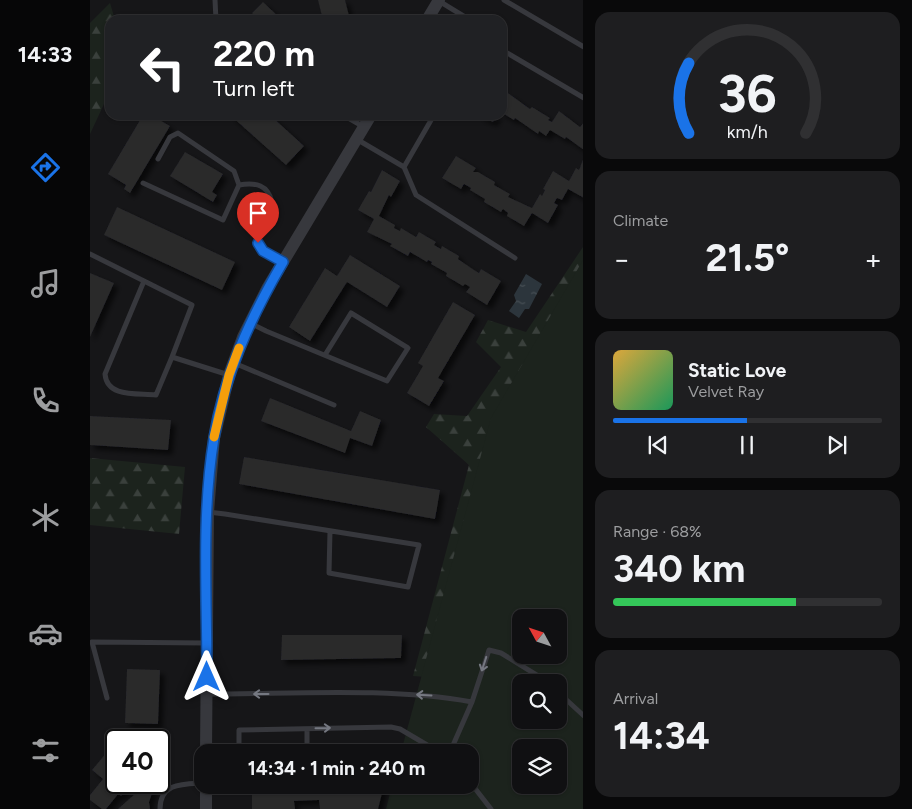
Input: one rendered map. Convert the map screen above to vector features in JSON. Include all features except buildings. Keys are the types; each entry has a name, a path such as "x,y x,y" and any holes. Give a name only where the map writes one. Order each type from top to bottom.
{"street":[{"path":"430,15 439,0"},
{"path":"206,744 208,512 214,438 232,369 250,323 283,262 369,120"},
{"path":"206,794 206,809"}],"lane":[{"path":"215,0 216,15"},
{"path":"439,0 462,15"},
{"path":"504,0 583,47"},
{"path":"507,53 583,98"},
{"path":"353,120 365,127"},
{"path":"404,167 431,120"},
{"path":"143,183 223,220 239,185 234,171 178,133 170,136 158,159"},
{"path":"357,140 404,167 416,195 515,258"},
{"path":"239,185 261,185 269,191 272,202 258,232 258,243 263,251 283,262"},
{"path":"90,254 144,281 192,305 156,394 118,392 110,388 106,383 105,374 144,281"},
{"path":"250,323 326,356 387,381 408,348 351,313 326,356"},
{"path":"172,357 232,369 334,405"},
{"path":"208,512 330,531 419,545 408,587 329,573 330,531"},
{"path":"107,698 92,642 207,643"},
{"path":"454,744 472,702 489,650 501,653 535,674"},
{"path":"207,694 436,695 472,702"},
{"path":"567,701 583,716"},
{"path":"239,744 240,730 391,727 400,729 425,744"},
{"path":"307,729 307,744"},
{"path":"160,809 165,791 175,784 194,783"},
{"path":"479,794 491,809"}],"green space":[{"path":"110,3 114,15 105,15 105,102 90,134 90,23"},
{"path":"583,247 583,619 568,642 568,609 512,609 512,626 456,679 413,676 469,465 426,427 434,414 467,416 501,367 476,342 488,320 526,332"},
{"path":"583,260 583,809 386,809 390,794 479,794 479,744 403,744 491,418"},
{"path":"90,458 185,467 179,534 90,525"}],"water":[{"path":"526,274 542,284 529,309 525,309 519,318 509,311 516,301 514,295"}],"slow traffic":[{"path":"214,437 229,375 239,348"}],"route":[{"path":"207,677 208,512 214,438 229,375 243,337 283,262 263,251 258,243"}]}
